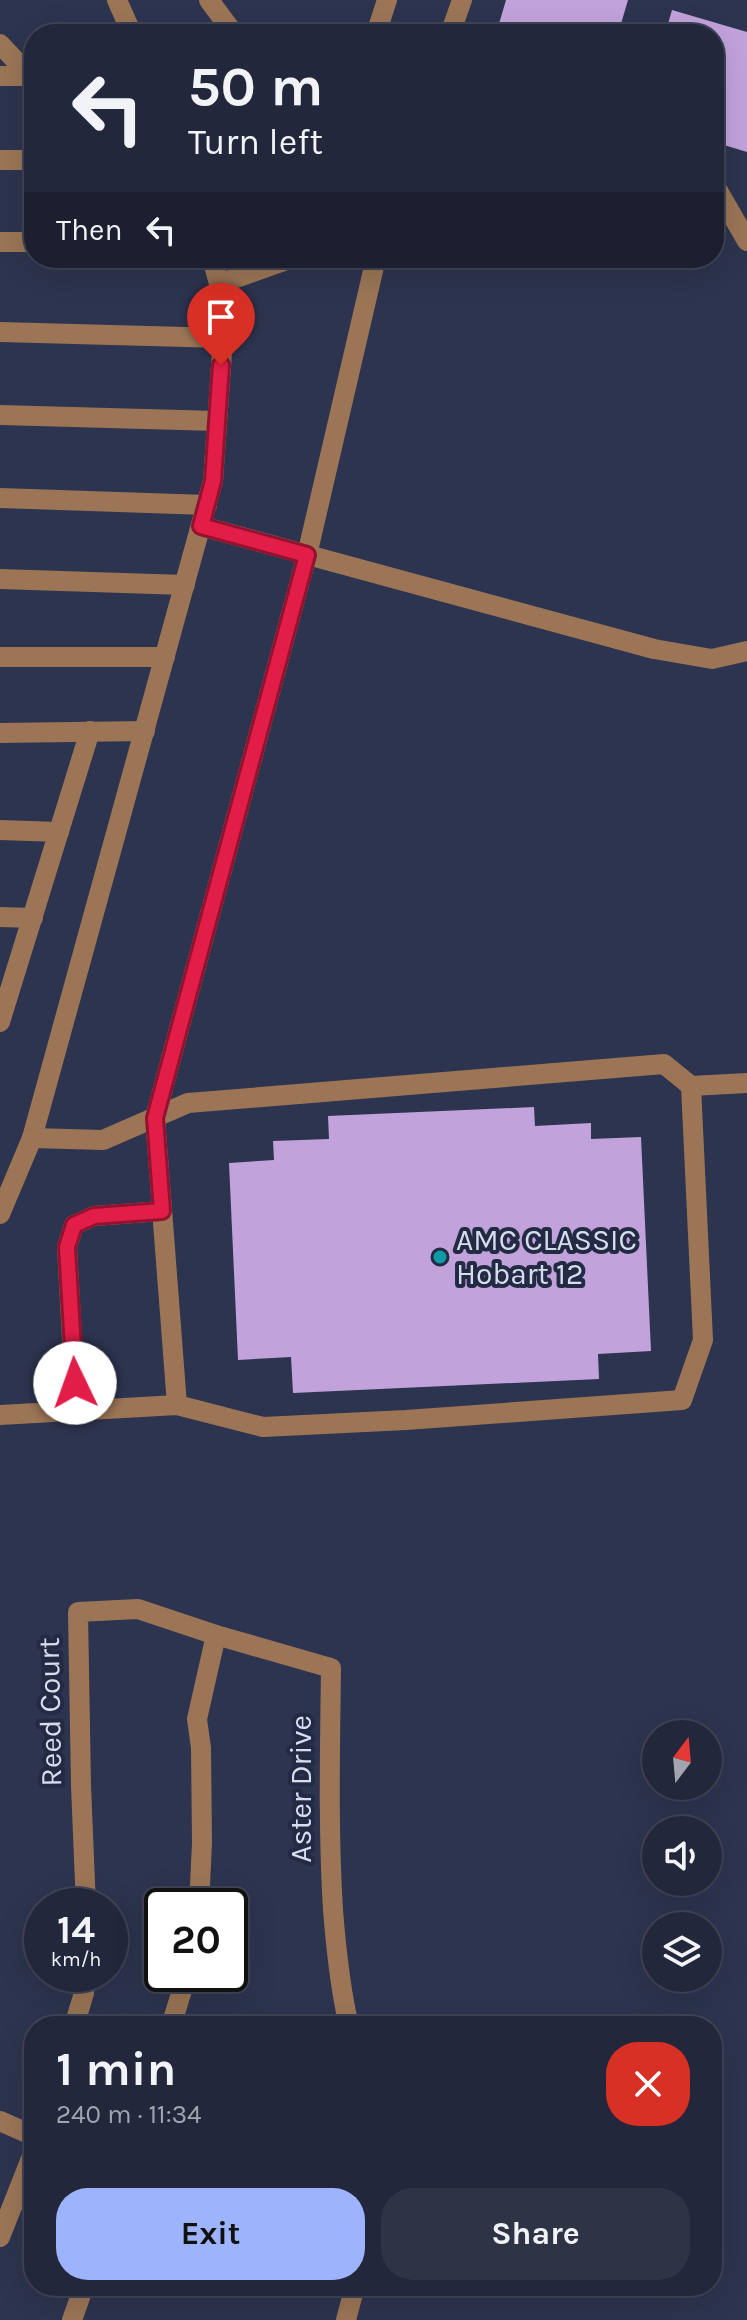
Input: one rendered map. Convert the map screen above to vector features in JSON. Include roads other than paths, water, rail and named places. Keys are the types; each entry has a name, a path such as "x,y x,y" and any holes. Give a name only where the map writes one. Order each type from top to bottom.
{"street":[{"path":"117,0 128,24"},
{"path":"209,0 227,24"},
{"path":"379,24 387,0"},
{"path":"454,24 462,0"},
{"path":"0,44 24,71"},
{"path":"0,76 24,79"},
{"path":"0,160 24,160"},
{"path":"724,201 747,241"},
{"path":"0,242 24,242"},
{"path":"0,1214 8,1175 32,1138 213,481 223,338 215,268"},
{"path":"219,284 264,268"},
{"path":"177,1405 155,1118 307,555 374,268"},
{"path":"0,332 223,338"},
{"path":"0,415 217,421"},
{"path":"0,498 207,505"},
{"path":"201,526 654,649 712,659 747,651"},
{"path":"0,579 185,585"},
{"path":"0,657 165,657"},
{"path":"2,1009 90,731"},
{"path":"0,733 145,731"},
{"path":"0,830 59,832"},
{"path":"0,917 33,918"},
{"path":"32,1138 103,1140 188,1103 664,1064 691,1086 747,1083"},
{"path":"0,1415 177,1405 263,1427 682,1400 703,1340 691,1086"},
{"path":"76,1410 67,1247 74,1225 94,1216 162,1211"},
{"name":"Reed Court","path":"85,1888 78,1612 138,1609 216,1635"},
{"path":"200,1888 201,1748 197,1719 216,1635"},
{"name":"Aster Drive","path":"216,1635 331,1668 329,1826 336,1953 347,2016"},
{"path":"77,2016 84,1992"},
{"path":"174,2016 181,1992"},
{"path":"0,2121 24,2132"},
{"path":"0,2237 24,2176"},
{"path":"72,2320 80,2296"},
{"path":"346,2320 352,2296"}],"place":[{"name":"AMC CLASSIC Hobart 12","path":"440,1257"}]}
